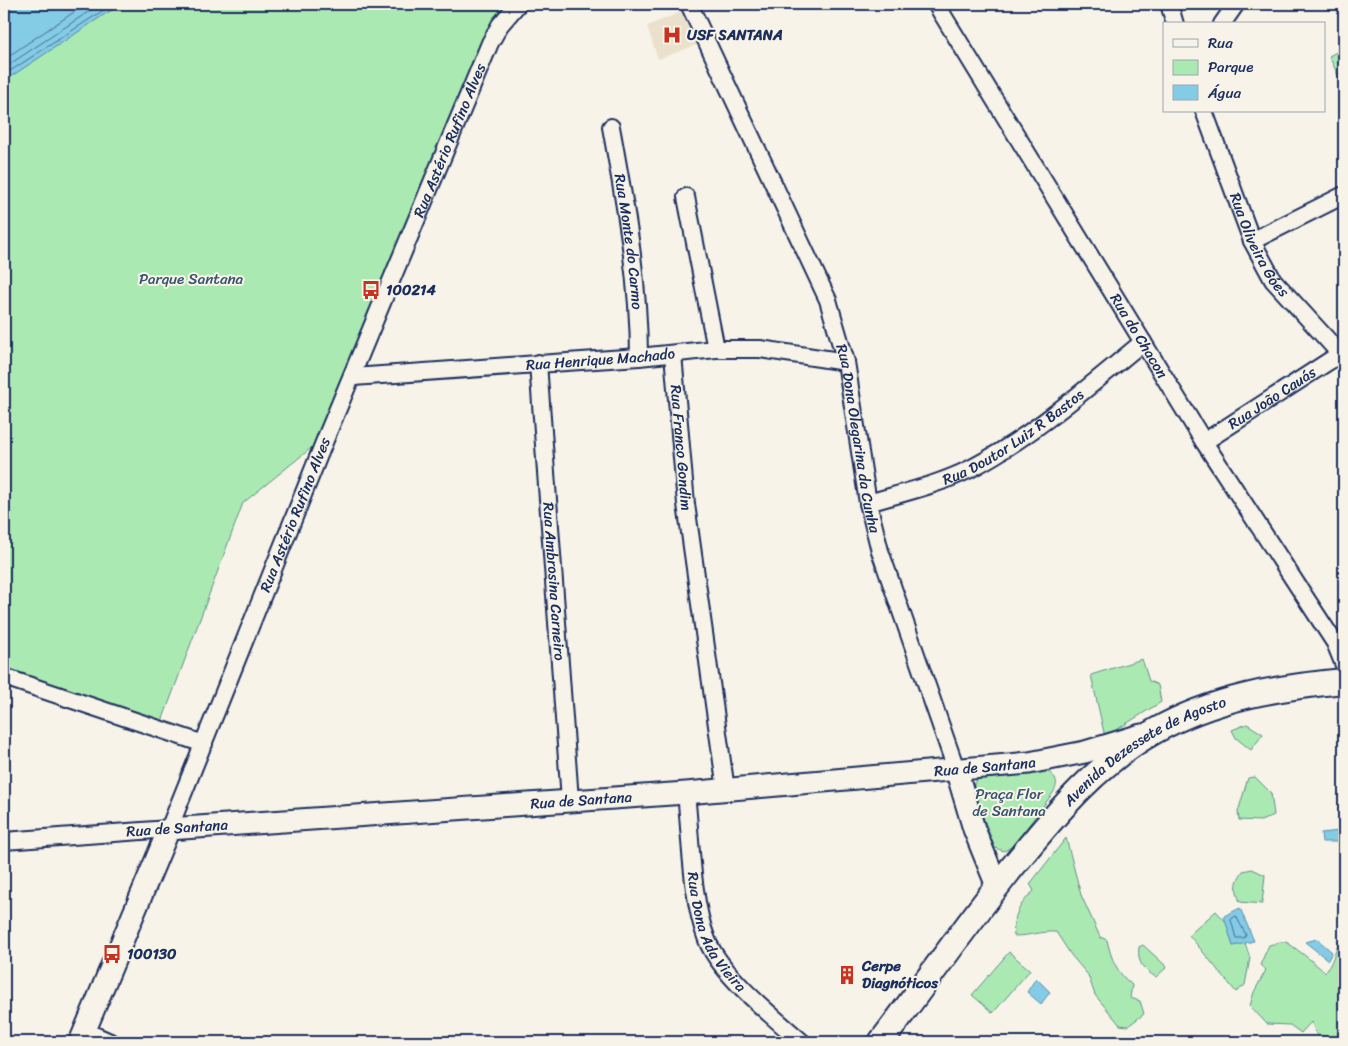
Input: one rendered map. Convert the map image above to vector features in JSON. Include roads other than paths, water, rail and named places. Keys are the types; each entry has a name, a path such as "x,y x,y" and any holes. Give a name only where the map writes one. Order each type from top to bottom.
{"main road":[{"name":"Avenida Dezessete de Agosto","path":"881,1042 997,886 1043,829 1086,782 1112,758 1155,730 1183,717 1230,700 1297,686 1344,681"}],"street":[{"name":"Rua Astério Rufino Alves","path":"82,1037 204,744 327,435 353,377 490,43 500,25 518,4"},
{"name":"Rua Dona Olegarina da Cunha","path":"688,4 828,300 846,362 868,502 880,551 956,769 974,828 997,886"},
{"name":"Rua do Chacon","path":"936,4 1204,442 1335,643 1344,665"},
{"path":"1169,4 1174,22"},
{"path":"1223,22 1236,4"},
{"name":"Rua Oliveira Góes","path":"1204,112 1252,241 1273,280 1342,356"},
{"name":"Rua Monte do Carmo","path":"612,127 635,264 639,309 639,357"},
{"path":"1252,241 1344,195"},
{"path":"686,197 716,349"},
{"name":"Rua Doutor Luiz R Bastos","path":"868,502 943,480 990,457 1018,440 1070,402 1143,342"},
{"name":"Rua Henrique Machado","path":"353,377 639,357 716,349 760,349 846,362"},
{"name":"Rua Franco Gondim","path":"673,354 691,539 726,790"},
{"name":"Rua João Cauás","path":"1204,442 1342,356"},
{"name":"Rua Ambrosina Carneiro","path":"538,363 570,800"},
{"path":"4,677 204,744"},
{"name":"Rua de Santana","path":"4,841 726,790 1030,762 1085,752 1155,730"},
{"name":"Rua Dona Ada Vieira","path":"686,793 699,912 707,941 719,960 746,991 802,1042"},
{"path":"82,1037 110,1042"}],"water":[{"path":"4,4 125,4 108,12 4,81"},
{"path":"1339,831 1341,842 1322,842 1321,833"},
{"path":"1240,908 1254,941 1233,946 1224,916"},
{"path":"1317,939 1332,952 1328,960 1305,942"},
{"path":"1036,978 1050,992 1041,1004 1027,992"}],"place":[{"name":"USF SANTANA","path":"672,35"},
{"name":"100214","path":"371,290"},
{"name":"100130","path":"112,954"},
{"name":"Cerpe Diagnóticos","path":"847,975"}],"park label":[{"name":"Parque Santana","path":"191,279"},
{"name":"Praça Flor de Santana","path":"1009,802"}]}
